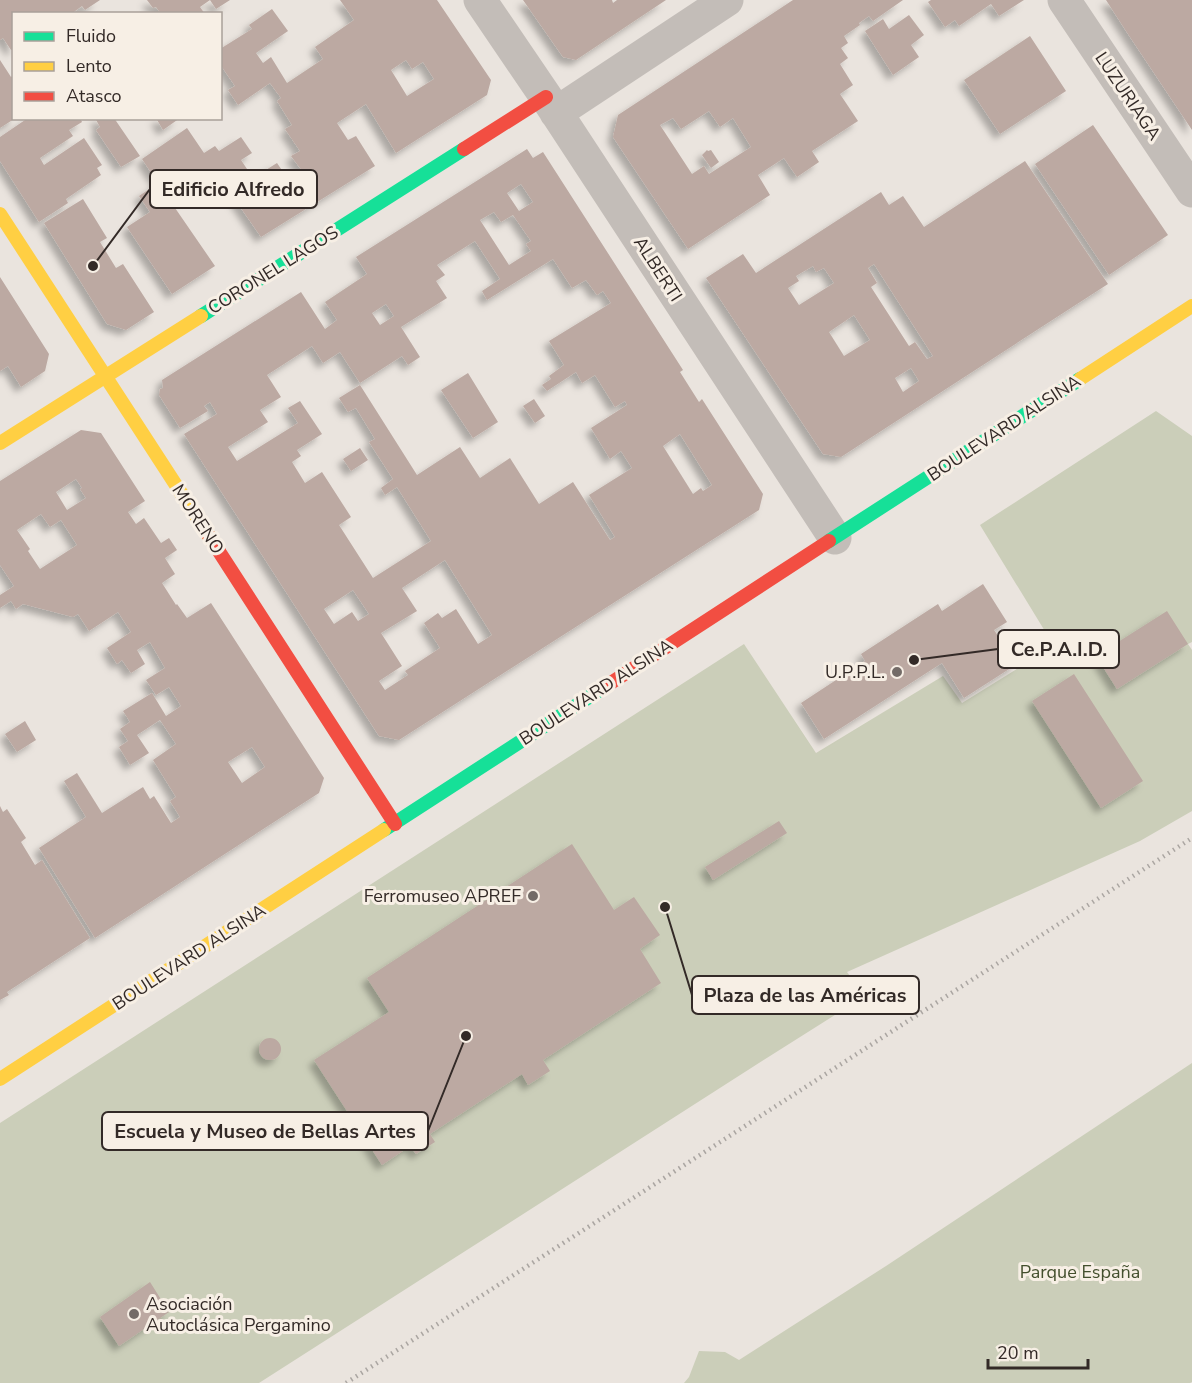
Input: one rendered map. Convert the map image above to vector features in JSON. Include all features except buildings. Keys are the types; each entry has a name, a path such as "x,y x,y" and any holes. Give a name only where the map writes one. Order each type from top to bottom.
{"main road":[{"name":"CORONEL LAGOS","path":"0,443 105,375 551,105"},
{"name":"MORENO","path":"0,214 395,824"},
{"name":"BOULEVARD ALSINA","path":"0,1079 1192,306"}],"street":[{"name":"ALBERTI","path":"480,0 835,538"},
{"name":"CORONEL LAGOS","path":"551,105 727,0"},
{"name":"LUZURIAGA","path":"1064,0 1192,192"}],"green space":[{"path":"1156,411 1192,436 1192,642 1188,644 1192,650 1192,811 1140,841 847,972 865,996 259,1383 0,1383 0,1123 744,644 816,753 943,676 962,703 1054,646 980,525"},
{"name":"Parque España","path":"1192,1063 1192,1382 684,1383 689,1377 699,1351 725,1352 739,1360 886,1266"}],"railway":[{"path":"346,1383 1192,838"}],"traffic: fast":[{"path":"201,316 464,149"},
{"path":"829,541 1080,379"},
{"path":"384,830 603,688"}],"traffic: slow":[{"path":"0,214 209,536"},
{"path":"1080,379 1192,306"},
{"path":"0,443 201,316"},
{"path":"0,1079 384,830"}],"traffic: jam":[{"path":"464,149 546,97"},
{"path":"209,536 395,824"},
{"path":"603,688 829,541"}],"place":[{"name":"Edificio Alfredo","path":"93,266"},
{"name":"Ce.P.A.I.D.","path":"914,660"},
{"name":"U.P.P.L.","path":"897,672"},
{"name":"Ferromuseo APREF","path":"533,896"},
{"name":"Plaza de las Américas","path":"665,907"},
{"name":"Escuela y Museo de Bellas Artes","path":"466,1036"},
{"name":"Asociación Autoclásica Pergamino","path":"134,1314"}]}
